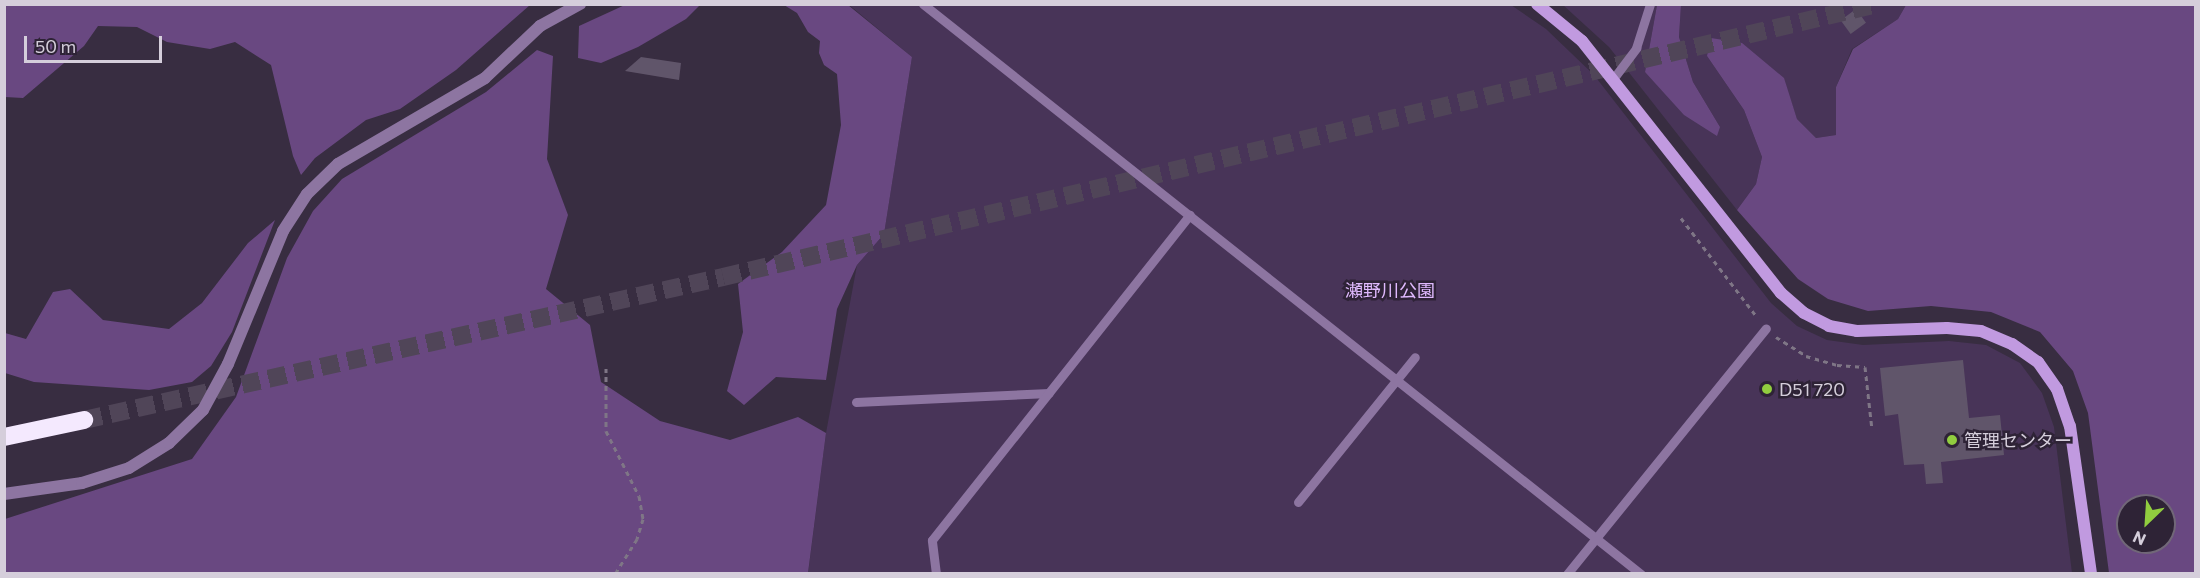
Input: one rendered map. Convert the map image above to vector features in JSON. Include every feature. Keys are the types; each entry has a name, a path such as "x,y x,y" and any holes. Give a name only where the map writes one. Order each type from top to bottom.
{"highway":[{"path":"4,437 84,420"}],"street":[{"path":"4,494 82,483 120,471 169,443 203,410 228,364 283,231 307,194 338,164 485,78 540,26 580,4"},
{"path":"1537,4 1582,41 1781,293 1804,313 1829,326 1857,331 1947,328 1981,331 2012,344 2038,362 2057,389 2070,426 2091,573"}],"lane":[{"path":"923,4 1641,573"},
{"path":"1613,79 1636,48 1650,4"},
{"path":"936,573 932,540 1190,215"},
{"path":"1567,573 1766,328"},
{"path":"1298,502 1415,357"},
{"path":"856,402 1049,393"}],"path":[{"path":"1681,218 1766,328 1806,356 1837,365 1865,367 1872,429"},
{"path":"606,368 606,431 639,496 643,519 637,539 615,573"}],"green space":[{"name":"瀬野川公園","path":"848,4 1511,5 1546,29 1594,75 1771,303 1797,326 1827,340 1863,345 1949,341 1986,345 2020,363 2042,393 2054,427 2072,573 808,574 826,433 857,265 884,234 912,57"},
{"path":"1563,5 1657,5 1645,72 1720,127 1693,82 1679,37 1681,5 1906,5 1898,19 1852,49 1836,87 1836,135 1816,138 1797,119 1783,78 1707,56 1744,110 1762,157 1756,184 1737,210 1609,47"}],"shaded area":[{"path":"627,4 700,5 686,19 638,47 601,63 578,58 579,26"},
{"path":"4,5 530,5 456,70 400,109 366,120 315,158 301,175 293,156 271,65 235,42 210,49 167,42 137,27 98,26 84,46 23,98 5,97"},
{"path":"784,5 848,5 912,57 884,234 857,265 837,309 826,380 776,377 744,405 727,391 743,332 738,284 782,252 826,205 841,125 837,74 824,65 819,53 820,41 808,32 797,13"},
{"path":"1657,5 1681,5 1679,37 1693,82 1720,127 1717,136 1684,115 1645,72"},
{"path":"1906,5 2195,5 2195,573 2109,573 2088,413 2073,371 2040,332 1991,312 1931,306 1868,311 1828,299 1798,279 1737,210 1756,184 1762,157 1744,110 1707,56 1711,38 1742,43 1784,78 1797,119 1816,138 1836,135 1836,87 1853,49 1898,19"},
{"path":"537,50 553,56 547,159 568,215 546,289 590,325 601,382 660,421 730,440 798,417 826,433 808,573 5,573 5,519 192,459 236,397 287,258 313,211 342,179 486,92"},
{"path":"275,220 232,332 211,366 192,382 149,390 34,382 5,373 5,333 26,339 53,292 70,289 103,320 169,329 202,303 248,243"}],"building":[{"path":"1856,9 1866,23 1851,34 1841,20"},
{"path":"641,57 681,63 679,80 625,71"},
{"path":"1963,360 1969,418 2000,415 2004,455 1941,462 1943,483 1926,484 1924,464 1904,465 1898,414 1885,416 1880,368"}],"tunnel":[{"path":"84,420 723,277 1877,4"}],"place":[{"name":"D51 720","path":"1767,389"},
{"name":"管理センター","path":"1952,440"}]}
